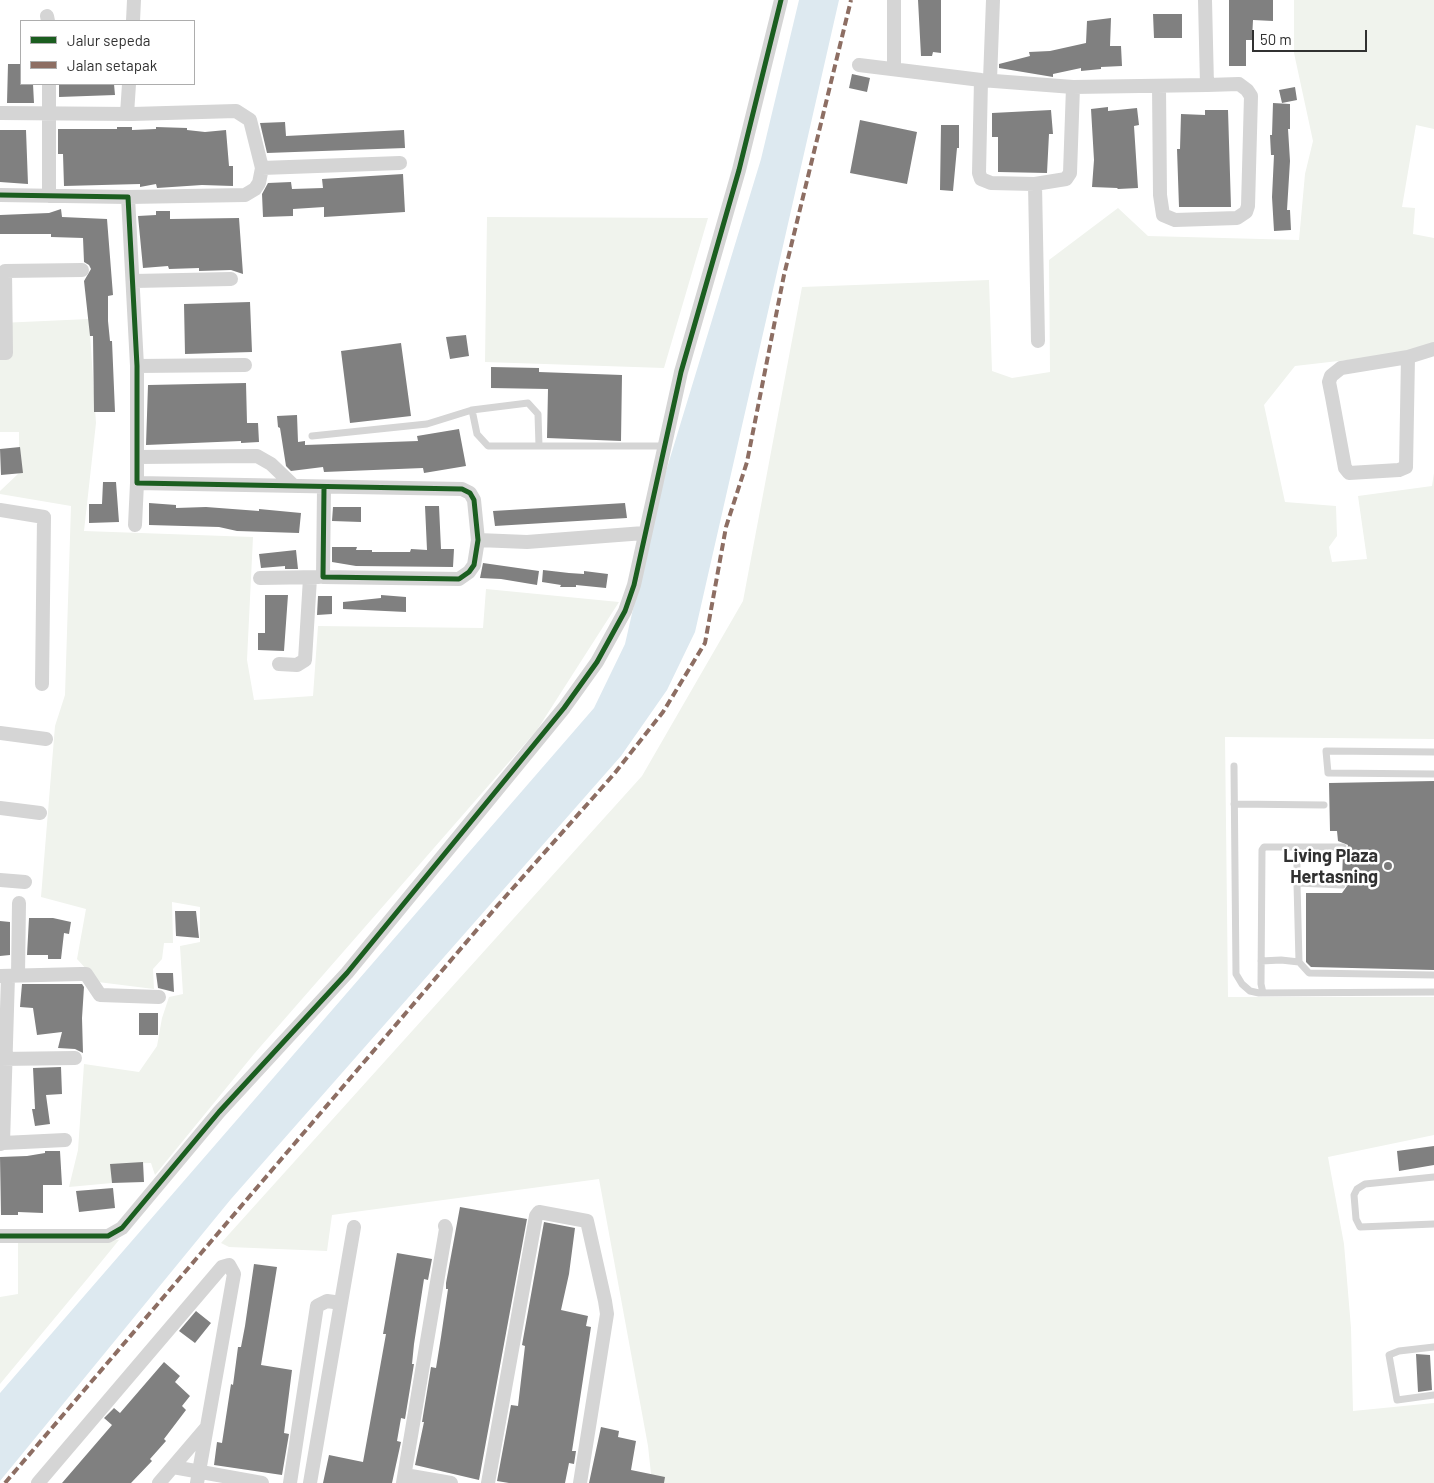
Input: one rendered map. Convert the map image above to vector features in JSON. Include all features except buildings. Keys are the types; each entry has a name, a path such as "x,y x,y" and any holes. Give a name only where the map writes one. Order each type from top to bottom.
{"street":[{"path":"133,20 134,0"},
{"path":"0,1236 98,1236 115,1234 250,1077 347,973 564,708 597,662 625,611 634,585 663,446 681,372 739,170 781,0"},
{"path":"894,0 894,68"},
{"path":"993,0 979,161 981,179 991,182 1035,184 1060,182 1066,179 1070,173 1073,87"},
{"path":"1205,0 1207,85"},
{"path":"859,65 986,80 1073,87 1239,84 1248,90 1251,96 1248,206 1246,212 1237,218 1175,220 1163,215 1160,195 1159,86"},
{"path":"49,85 49,196"},
{"path":"127,114 129,85"},
{"path":"0,113 127,114 236,110 250,120 262,168 259,183 255,189 245,195 128,197 0,195"},
{"path":"262,168 400,163"},
{"path":"1035,184 1038,341"},
{"path":"128,197 134,281 137,366 138,457 135,525"},
{"path":"0,353 6,353 5,272 82,270"},
{"path":"134,281 231,280"},
{"path":"1408,357 1406,467 1399,470 1349,473 1345,468 1330,389 1331,376 1341,368 1408,357 1434,349"},
{"path":"137,366 245,365"},
{"path":"138,457 257,456 272,464 294,486"},
{"path":"137,483 324,488 462,489 470,493 474,500 478,540 474,564 469,572 459,580 317,577 260,578"},
{"path":"279,664 298,664 305,660 317,577 324,488"},
{"path":"0,510 44,517 42,684"},
{"path":"478,540 527,542 644,533"},
{"path":"0,733 46,739"},
{"path":"0,808 40,813"},
{"path":"0,880 25,882"},
{"path":"19,903 9,976 3,1059 2,1144 65,1140"},
{"path":"9,976 86,974 100,995 159,996"},
{"path":"3,1059 75,1058"},
{"path":"488,1483 536,1216 539,1212 587,1222 605,1301 606,1314 580,1483"},
{"path":"445,1226 404,1479 451,1483"},
{"path":"310,1483 354,1227"},
{"path":"38,1483 222,1268 229,1266 234,1274 198,1478"},
{"path":"290,1483 317,1306 327,1301 341,1303"},
{"path":"159,1483 207,1427"},
{"path":"173,1467 198,1478 262,1483"}],"lane":[{"path":"312,436 427,424 472,410 528,403 538,414 539,446"},
{"path":"472,410 476,434 488,446 663,446"},
{"path":"1434,752 1326,751 1328,773 1434,774"},
{"path":"1234,766 1236,974 1242,984 1250,991 1263,993 1434,992"},
{"path":"1234,804 1324,805"},
{"path":"1263,993 1261,984 1262,850 1264,847 1343,847"},
{"path":"1297,847 1299,962 1309,973 1434,975"},
{"path":"1297,883 1342,885"},
{"path":"1261,961 1281,960 1299,962"},
{"path":"1434,1177 1366,1184 1357,1188 1354,1195 1356,1219 1360,1227 1434,1224"},
{"path":"1434,1348 1399,1351 1389,1356 1397,1400 1434,1395"}],"shaded area":[{"path":"799,0 839,0 695,632 667,690 621,756 231,1199 0,1481 0,1393 594,708 625,644 660,491 761,159"},
{"path":"1294,0 1434,0 1434,129 1416,125 1402,207 1415,208 1413,234 1434,238 1434,350 1295,366 1264,405 1285,502 1336,506 1337,536 1329,547 1332,562 1367,559 1358,496 1432,486 1434,473 1434,739 1225,737 1228,997 1434,997 1434,1135 1328,1157 1344,1244 1351,1328 1353,1411 1434,1403 1434,1483 652,1483 648,1446 599,1179 332,1215 327,1251 229,1247 221,1243 642,776 743,601 802,287 989,280 992,371 1012,378 1050,372 1049,260 1118,208 1148,236 1299,240 1305,174 1313,141 1294,53"},
{"path":"487,217 708,218 664,368 485,362"},
{"path":"89,319 96,423 84,531 253,537 247,660 254,700 313,696 318,626 483,628 486,589 619,602 537,730 254,1054 155,1175 151,1163 111,1164 112,1183 69,1187 78,1150 84,1064 139,1072 157,1046 162,1018 169,997 183,994 180,946 200,942 200,907 172,902 173,943 164,943 162,959 153,969 154,989 98,982 77,959 86,909 41,897 55,726 65,695 71,506 0,494 0,491 19,473 19,432 0,432 0,323"},
{"path":"119,1240 0,1384 0,1297 18,1294 18,1242"}],"marked path":[{"path":"5,1483 498,905 614,774 663,712 705,643 726,527 747,462 784,275 851,0"}],"cycle path":[{"path":"0,1236 108,1236 122,1228 219,1112 347,973 564,708 597,662 625,611 634,585 681,372 739,170 781,0"},
{"path":"0,195 128,197 137,366 137,483 462,489 470,493 474,500 478,540 474,565 469,572 459,579 323,577 324,488"}],"place":[{"name":"Living Plaza Hertasning","path":"1388,866"}]}
